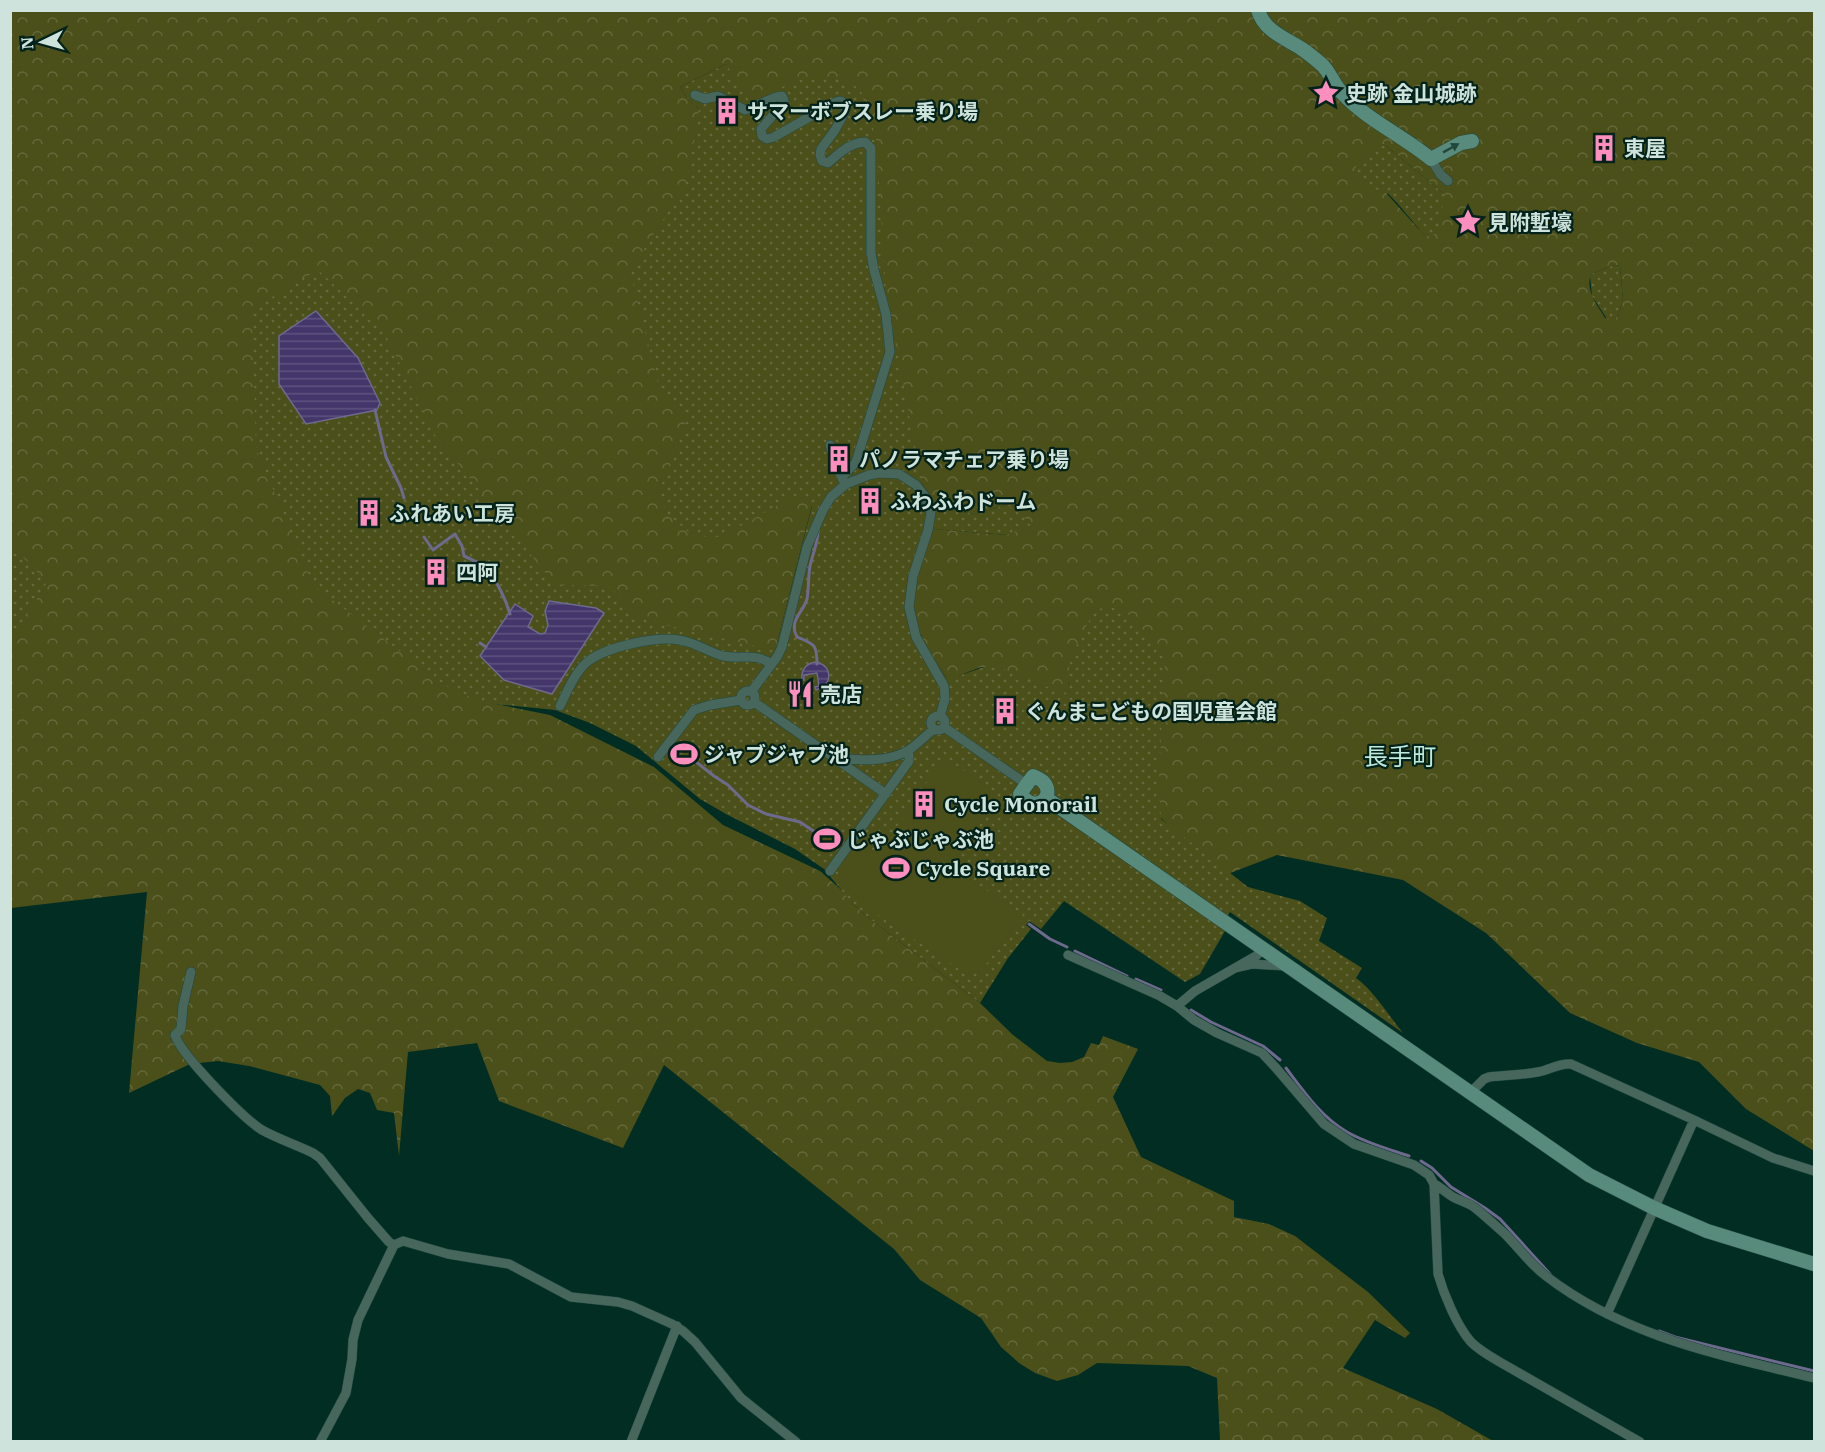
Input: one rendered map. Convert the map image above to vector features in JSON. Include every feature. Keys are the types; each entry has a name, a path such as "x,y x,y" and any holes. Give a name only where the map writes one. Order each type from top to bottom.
{"street":[{"path":"1258,10 1259,16 1269,29 1323,65 1334,79 1340,92 1382,126 1414,145 1431,159 1440,174 1448,180"},
{"path":"695,95 705,99 718,96 729,100 742,110 761,105 777,95 782,96 784,100 782,105 761,129 762,136 767,139 836,102 842,101 846,105 845,112 831,137 821,149 822,161 828,163 841,151 854,144 865,142 871,148 871,253 886,314 890,352 856,462 831,497 813,530 782,647 751,692"},
{"path":"1431,159 1461,143 1472,141"},
{"path":"830,445 843,481"},
{"path":"835,758 871,760 894,756 909,750 945,721 940,716 945,699 944,686 916,637 909,607 913,576 931,521 929,504 916,485 899,474 878,473 843,481"},
{"path":"560,706 577,673 585,664 594,657 638,642 660,639 679,640 725,657 750,656 763,658 772,664"},
{"path":"741,700 743,693 747,691 755,697 754,702"},
{"path":"741,700 746,705 754,702"},
{"path":"658,757 694,710 741,700"},
{"path":"754,702 886,794"},
{"path":"939,728 1022,781"},
{"path":"830,871 909,761 909,750"},
{"path":"1046,798 1588,1175 1707,1231 1815,1264"},
{"path":"1177,1006 1195,991 1256,956 1263,949"},
{"path":"1068,955 1160,996 1194,1020 1268,1058 1318,1119 1342,1138 1414,1165 1429,1175 1434,1184 1451,1196 1473,1206 1507,1236 1526,1259 1546,1276 1579,1298 1647,1332 1698,1350 1815,1378"},
{"path":"1235,968 1252,964 1288,966"},
{"path":"191,972 183,1006 181,1029 175,1035 194,1063 231,1104 261,1129 320,1158 368,1218 394,1245"},
{"path":"1470,1093 1489,1077 1540,1072 1553,1066 1571,1064 1773,1158 1815,1171"},
{"path":"1608,1314 1694,1120"},
{"path":"1434,1184 1438,1274 1442,1288 1464,1333 1481,1351 1640,1442"},
{"path":"320,1442 346,1394 358,1320 394,1245 403,1241 448,1254 508,1264 571,1297 618,1302 677,1326 695,1342 741,1398 795,1442"},
{"path":"631,1442 677,1326"}],"green space":[{"path":"10,11 1814,11 1814,1151 1746,1109 1699,1062 1637,1043 1570,1013 1486,933 1403,880 1277,855 1220,877 1158,815 1068,682 1070,687 1068,692 1063,694 981,667 953,678 946,677 919,631 913,601 921,564 933,529 1007,535 1006,505 975,514 937,508 922,484 726,64 680,87 687,98 699,109 796,489 812,505 775,651 491,703 550,715 654,767 723,825 820,871 865,915 980,1003 1013,1035 1047,1061 1072,1062 1084,1057 1091,1043 1099,1045 1103,1036 1138,1049 1113,1097 1141,1157 1234,1201 1234,1217 1269,1224 1295,1236 1368,1292 1410,1333 1405,1338 1375,1320 1343,1368 1437,1409 1493,1441 1220,1441 1217,1378 1188,1366 1097,1363 1078,1375 1057,1381 1035,1373 1001,1347 981,1318 920,1280 894,1249 664,1065 623,1148 499,1101 477,1043 408,1052 399,1156 394,1113 377,1110 370,1093 358,1089 345,1098 332,1116 330,1096 320,1085 249,1066 218,1061 190,1064 129,1093 147,892 11,908","holes":["1381,145 1386,146 1443,193 1425,236 1387,194","1615,265 1620,266 1623,299 1618,317 1605,318 1591,292 1591,274"]},
{"path":"726,64 751,104 795,80 840,78 860,89 876,137 886,291 922,484 937,508 975,514 1006,505 1019,511 1031,525 1007,535 933,529 916,582 913,601 919,631 946,677 958,676 993,665 1063,693 1068,692 1072,656 1095,609 1121,610 1136,621 1165,658 1159,778 1161,819 1248,887 1300,901 1327,918 1319,941 1362,968 1356,978 1375,997 1403,1033 1230,912 1220,927 1225,931 1200,974 1185,982 1064,901 1041,929 1029,921 1026,925 1031,929 1008,958 980,1003 865,915 824,869 795,849 700,799 636,746 590,723 555,710 484,703 444,685 313,585 256,448 252,309 318,270 383,330 435,435 555,585 609,586 641,619 775,651 812,506 807,501 793,497 720,537 693,536 666,513 659,491 687,420 659,387 630,271 686,184 699,109 687,98 680,87"},
{"path":"1381,145 1386,146 1443,193 1439,228 1434,235 1425,236 1387,193 1367,187 1356,178 1356,167 1360,161"},
{"path":"1615,265 1620,266 1623,299 1618,317 1607,319 1592,296 1590,276"},
{"path":"11,545 47,582 11,642"},
{"name":"Cycle Square","path":"945,758 986,786 991,808 951,866 1023,915 981,971 972,975 962,971 875,913 841,880 838,874 838,866 864,829 862,839 866,847 874,850 883,847 908,810 912,813 928,793 930,789 925,785"}],"shaded area":[{"path":"316,311 358,358 380,403 377,410 306,424 279,384 279,336"},
{"path":"549,601 596,608 604,613 552,694 504,680 480,656 515,604 533,616 528,627 540,634 545,633 548,625 545,611"},
{"path":"816,662 826,668 829,675 825,686 816,690 815,687 819,686 817,673 804,675 804,680 802,676 807,665"}],"waterway":[{"path":"375,410 386,457 404,498"},
{"path":"817,664 815,649 811,643 797,637 794,626 807,599 810,566 818,530"},
{"path":"424,537 433,550 455,534 462,546 464,556 483,566 493,577 510,614"},
{"path":"480,643 486,647"},
{"path":"691,758 728,785 748,805 766,814 800,822 818,834"},
{"path":"1029,924 1050,939 1067,947"},
{"path":"1075,951 1127,976"},
{"path":"1136,979 1161,990"},
{"path":"1191,1010 1263,1046 1280,1060"},
{"path":"1286,1068 1314,1103 1338,1126 1377,1146 1409,1156"},
{"path":"1421,1161 1432,1168 1451,1187 1500,1219 1550,1274"},
{"path":"1659,1331 1675,1337 1814,1371"}],"place":[{"name":"史跡 金山城跡","path":"1326,93"},
{"name":"サマーボブスレー乗り場","path":"727,111"},
{"name":"東屋","path":"1604,148"},
{"name":"見附塹壕","path":"1468,222"},
{"name":"パノラマチェア乗り場","path":"839,459"},
{"name":"ふわふわドーム","path":"870,501"},
{"name":"ふれあい工房","path":"369,513"},
{"name":"四阿","path":"436,572"},
{"name":"売店","path":"800,694"},
{"name":"ぐんまこどもの国児童会館","path":"1005,711"},
{"name":"ジャブジャブ池","path":"684,754"},
{"name":"Cycle Monorail","path":"924,804"},
{"name":"じゃぶじゃぶ池","path":"827,839"},
{"name":"Cycle Square","path":"896,868"}],"district":[{"name":"長手町","path":"1400,756"}]}
